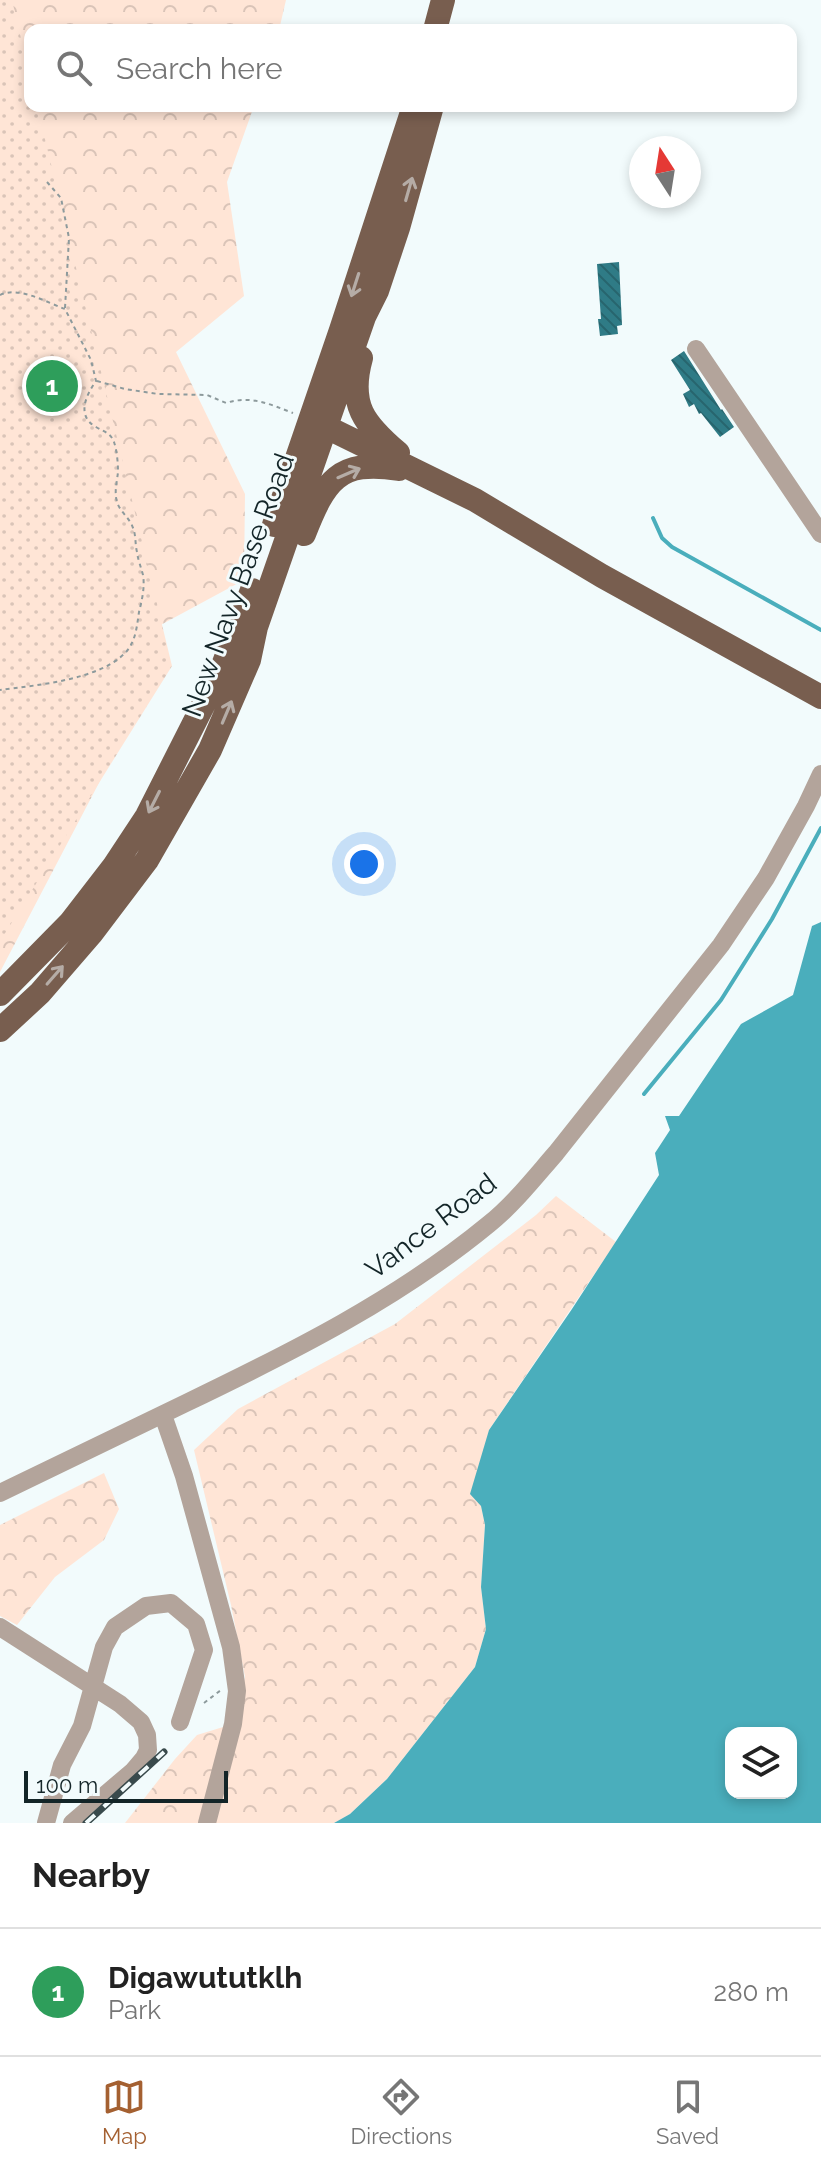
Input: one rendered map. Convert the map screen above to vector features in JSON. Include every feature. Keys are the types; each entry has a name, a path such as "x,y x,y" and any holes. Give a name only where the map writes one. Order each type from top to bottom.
{"main road":[{"path":"437,24 443,0"},
{"path":"452,24 457,0"},
{"name":"New Navy Base Road","path":"0,1030 50,981 91,934 147,860 210,750 249,660 256,627 412,112"},
{"name":"New Navy Base Road","path":"0,994 70,923 114,866 147,816 222,668 318,423 377,291 430,112"},
{"path":"377,291 357,374 357,397 363,417 376,434 421,473"},
{"path":"318,423 475,500 602,576 812,692"},
{"path":"249,660 269,625 313,510 326,487 345,472 359,468 377,466 421,473"}],"street":[{"path":"696,349 821,534"},
{"name":"Vance Road","path":"0,1493 276,1360 356,1316 437,1263 492,1222 556,1153 721,945 766,878 821,774"},
{"path":"163,1415 184,1476 231,1647 237,1691 233,1724 207,1823"},
{"path":"46,1823 62,1765 82,1726 104,1647 115,1627 146,1606 171,1603 196,1624 204,1650 180,1722"},
{"path":"0,1627 120,1704 141,1722 147,1735 148,1750 133,1771 72,1823"}],"path":[{"path":"47,182 61,198 69,238 65,309 91,360 96,381"},
{"path":"0,295 7,291 23,294 65,309"},
{"path":"96,381 158,394 207,395 226,403 240,398 264,402 318,423"},
{"path":"0,690 59,682 104,666 126,652 135,634 143,578 133,527 116,500 118,471 113,438 90,424 85,415 83,404 96,381"}],"green space":[{"path":"0,0 286,0 280,24 24,24 24,112 252,112 227,182 244,296 176,352 245,494 244,580 92,662 101,779 0,972"},
{"path":"0,0 12,0 24,51 24,112 38,112 172,666 4,935 0,936"},
{"path":"556,1196 616,1242 489,1430 481,1506 485,1525 481,1587 486,1629 475,1667 387,1779 350,1814 334,1823 125,1823 197,1735 233,1724 245,1677 194,1450 238,1409 395,1324 536,1215"},
{"path":"104,1473 119,1509 104,1540 55,1577 17,1625 0,1616 0,1525"}],"water":[{"path":"821,922 821,1823 334,1823 350,1814 387,1779 475,1667 486,1629 481,1587 485,1525 481,1506 470,1494 489,1430 659,1175 655,1153 670,1130 665,1116 679,1116 741,1024 793,995 812,926"}],"building":[{"path":"619,262 622,325 617,326 618,334 600,336 597,264"},
{"path":"684,351 734,427 720,437 694,404 689,407 683,394 690,390 671,360"}],"waterway":[{"path":"653,518 662,538 672,547 821,630"},
{"path":"644,1094 721,1000 772,919 821,828"}],"railway":[{"path":"86,1823 164,1752"}],"place":[{"name":"Digawututklh","path":"52,386"}]}
